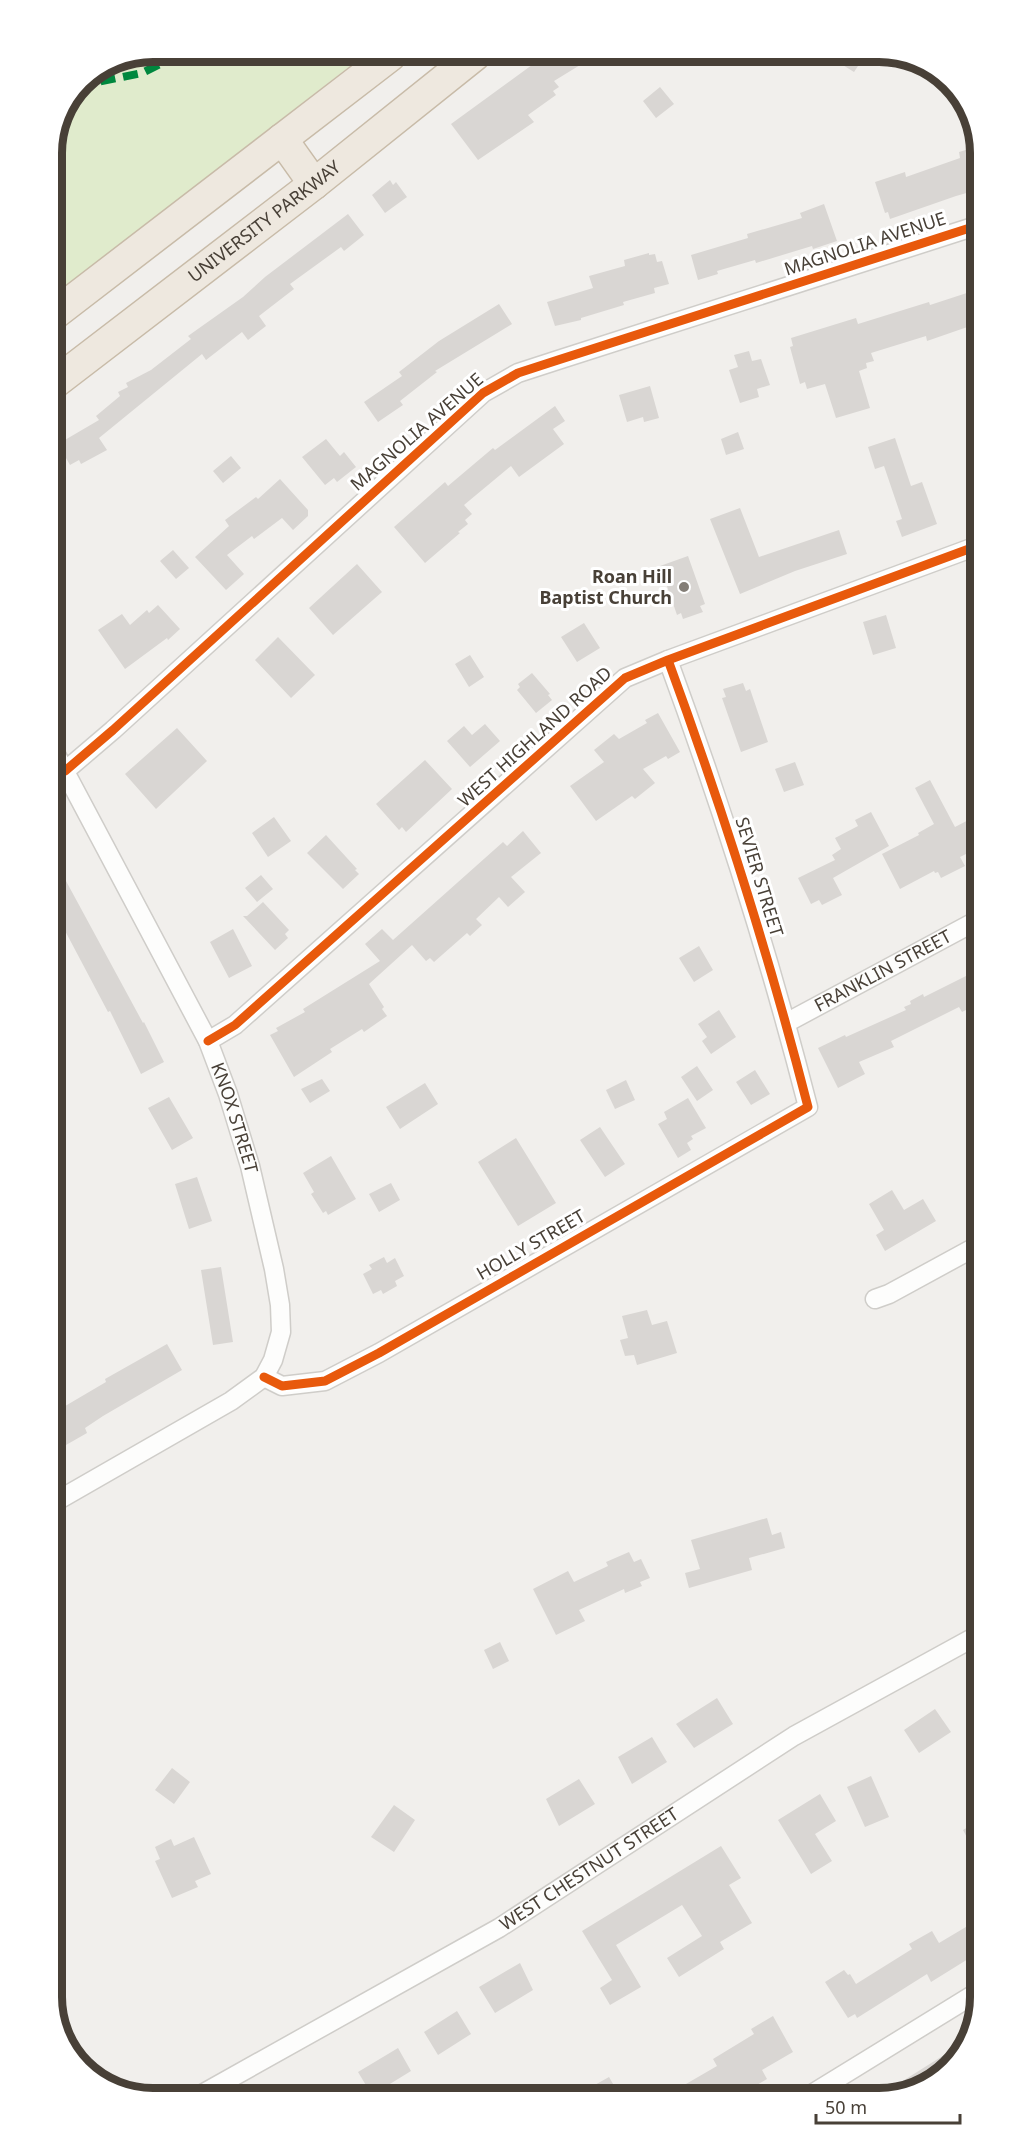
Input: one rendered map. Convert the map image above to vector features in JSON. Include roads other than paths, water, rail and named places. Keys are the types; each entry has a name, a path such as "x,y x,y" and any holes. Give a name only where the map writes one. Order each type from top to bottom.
{"highway":[{"path":"62,308 383,61"},
{"name":"UNIVERSITY PARKWAY","path":"62,377 314,184 467,61"},
{"path":"282,140 314,184"}],"street":[{"name":"MAGNOLIA AVENUE","path":"65,771 113,730 422,447 498,382 518,373 970,228"},
{"name":"WEST HIGHLAND ROAD","path":"208,1041 235,1025 625,678 970,549"},
{"name":"SEVIER STREET","path":"668,660 711,778 786,1023 808,1107"},
{"name":"KNOX STREET","path":"62,766 208,1041 228,1094 250,1166 279,1296 281,1332 273,1360 264,1377"},
{"name":"FRANKLIN STREET","path":"786,1023 970,925"},
{"name":"HOLLY STREET","path":"264,1377 282,1386 325,1381 379,1353 530,1264 808,1107"},
{"path":"875,1299 889,1294 970,1250"},
{"path":"62,1498 231,1401 264,1377"},
{"name":"WEST CHESTNUT STREET","path":"213,2088 499,1929 794,1736 970,1639"},
{"path":"822,2088 970,1997"}],"place":[{"name":"Roan Hill Baptist Church","path":"684,587"}]}
